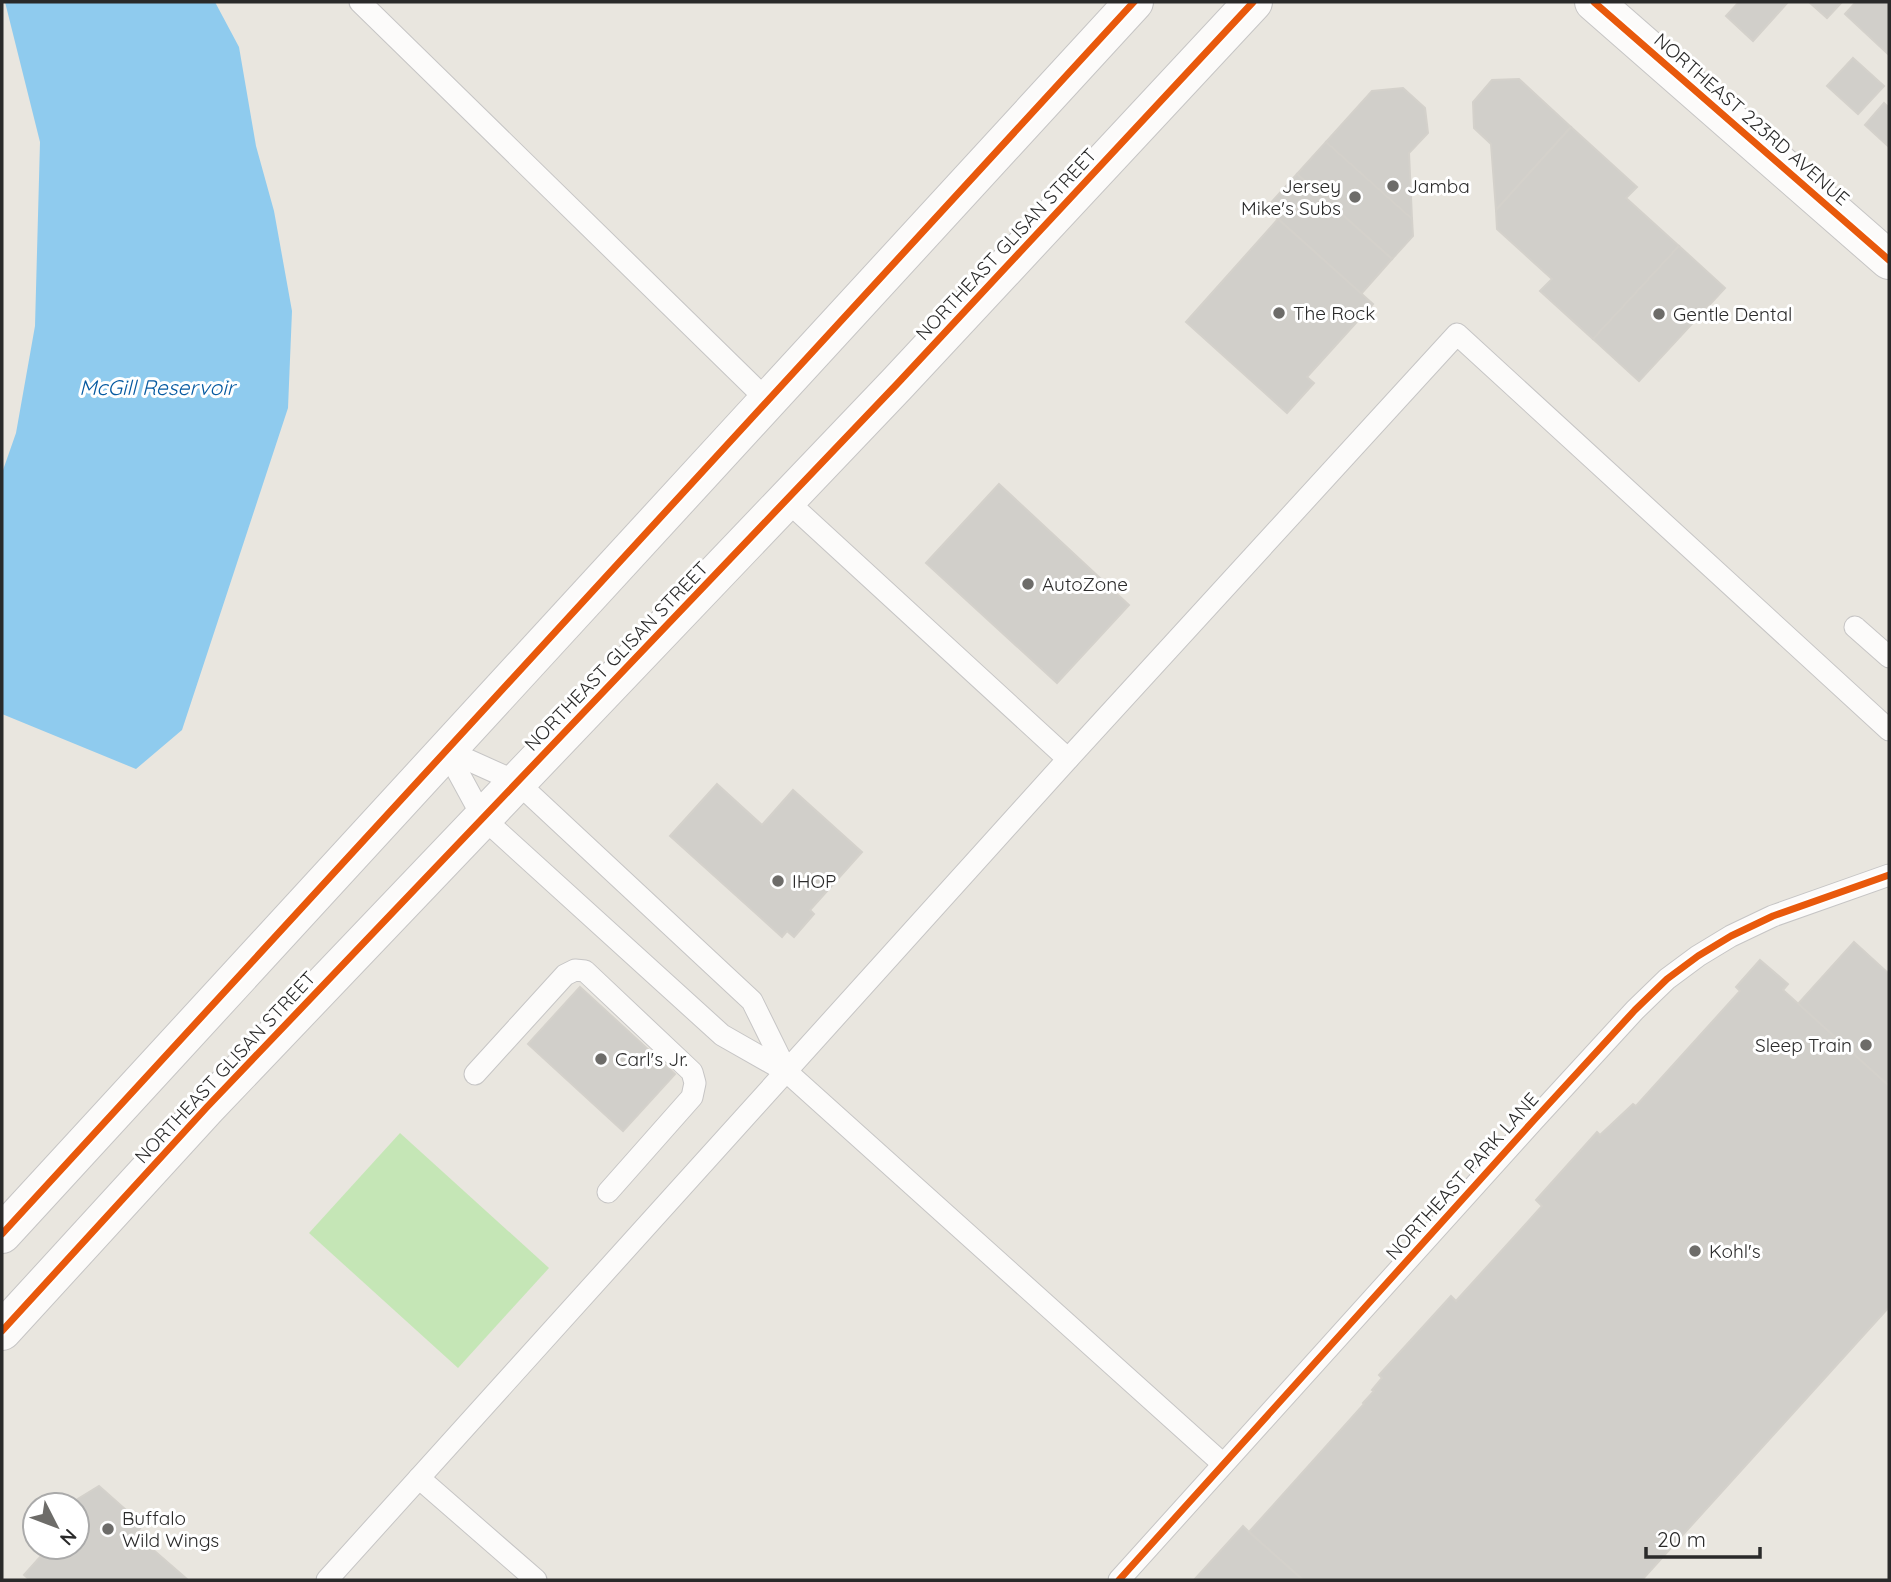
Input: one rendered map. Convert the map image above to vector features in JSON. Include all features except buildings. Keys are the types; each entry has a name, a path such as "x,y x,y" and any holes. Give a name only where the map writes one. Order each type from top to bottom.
{"main road":[{"path":"2,1234 1134,2"},
{"name":"NORTHEAST GLISAN STREET","path":"2,1331 207,1107 906,375 1253,2"},
{"name":"NORTHEAST 223RD AVENUE","path":"1594,2 1889,260"}],"lane":[{"path":"360,2 767,400"},
{"path":"327,1580 1068,759 1457,334 1889,730"},
{"path":"786,500 1068,759"},
{"path":"1855,627 1889,657"},
{"path":"446,750 517,782 752,1001 787,1072"},
{"path":"446,750 483,818 722,1035 787,1072 1223,1464"},
{"name":"NORTHEAST PARK LANE","path":"1119,1580 1609,1038 1667,979 1698,956 1773,916 1889,875"},
{"path":"475,1074 565,975 575,970 585,971 692,1072 695,1083 692,1097 608,1192"},
{"path":"419,1478 536,1580"}],"green space":[{"path":"400,1133 549,1268 458,1368 309,1233"}],"water":[{"name":"McGill Reservoir","path":"5,2 215,2 239,47 256,146 274,211 292,311 288,408 182,730 136,769 2,714 2,473 16,433 35,326 40,142"}],"cycle path":[{"path":"2,1234 1134,2"},
{"path":"2,1331 207,1107 897,384 1253,2"},
{"path":"1594,2 1889,260"},
{"path":"1119,1580 1534,1120 1667,979 1731,936 1773,916 1889,875"}],"place":[{"name":"Jamba","path":"1393,186"},
{"name":"Jersey Mike's Subs","path":"1355,197"},
{"name":"The Rock","path":"1279,313"},
{"name":"Gentle Dental","path":"1659,314"},
{"name":"AutoZone","path":"1028,584"},
{"name":"IHOP","path":"778,881"},
{"name":"Sleep Train","path":"1866,1045"},
{"name":"Carl's Jr.","path":"601,1059"},
{"name":"Kohl's","path":"1695,1251"},
{"name":"Buffalo Wild Wings","path":"108,1529"}]}
